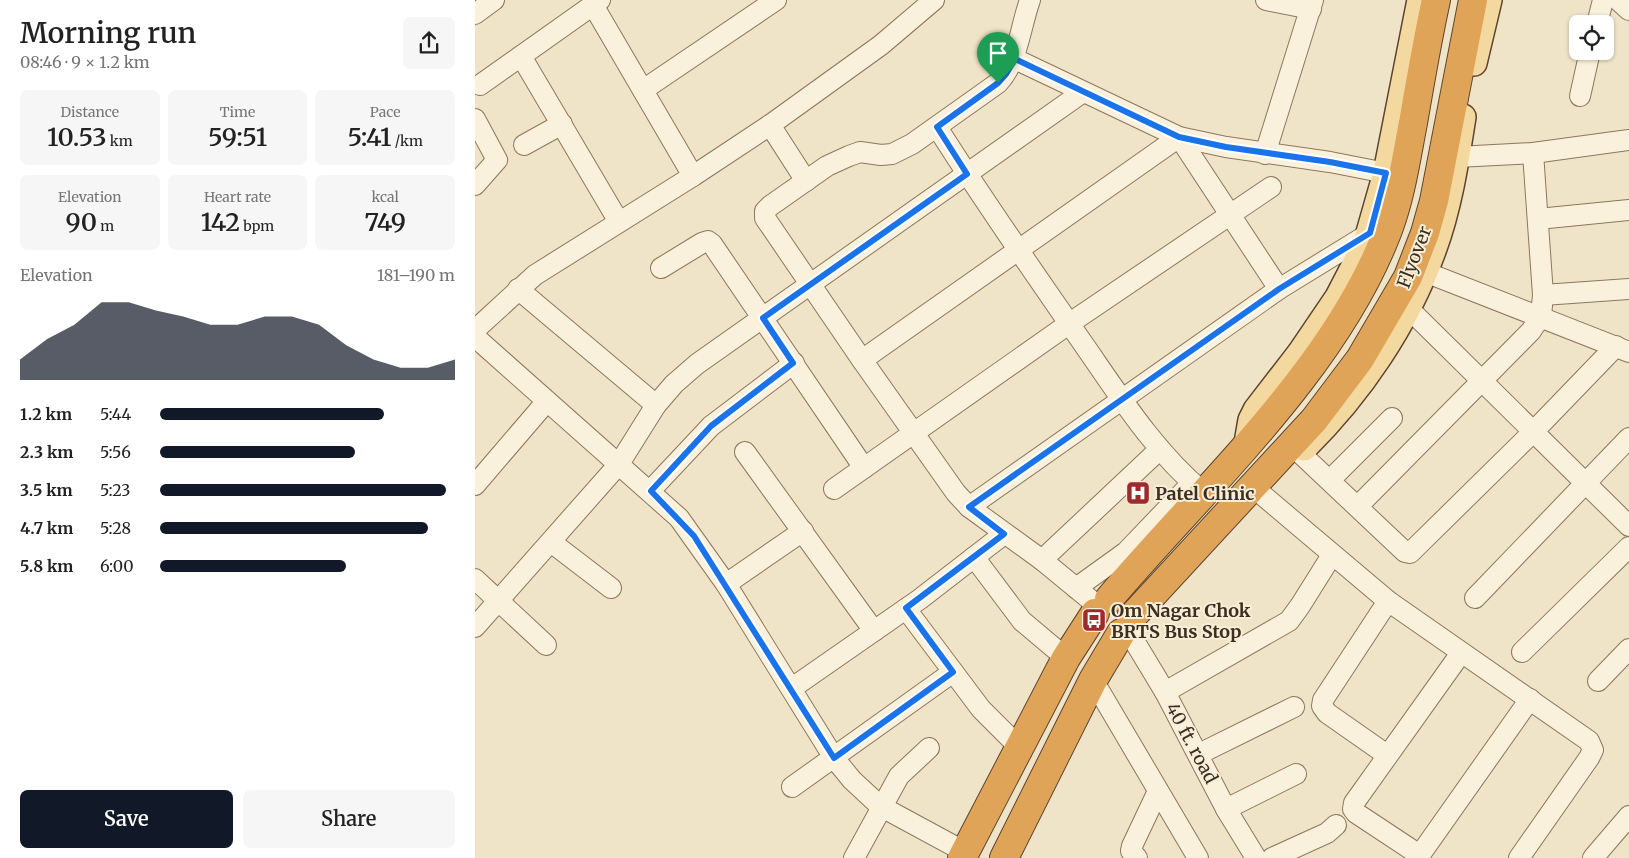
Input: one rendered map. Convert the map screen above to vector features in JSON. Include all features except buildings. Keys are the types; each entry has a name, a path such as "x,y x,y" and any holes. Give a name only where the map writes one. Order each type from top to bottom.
{"highway":[{"name":"Flyover","path":"963,855 1066,658 1101,606 1197,488 1247,443 1288,396 1332,337 1375,262 1389,228 1403,177 1425,48 1437,0"},
{"name":"Flyover","path":"1004,858 1093,680 1126,627 1314,420 1360,359 1417,275 1425,233 1434,201 1473,0"},
{"path":"1101,606 1097,626 1101,632 1115,636 1126,627"}],"main road":[{"path":"1247,443 1251,420 1256,410 1300,353 1339,297 1358,262 1370,233 1386,173 1420,0"},
{"path":"1260,480 1283,468 1342,409 1373,366 1408,308 1417,275 1442,225 1457,157 1476,53 1489,0"}],"street":[{"path":"475,14 494,0"},
{"path":"643,90 776,0"},
{"path":"1030,0 1021,25 1015,59 998,83 937,127 892,154 860,152 827,166 765,211 765,218 913,434 942,475 969,507 1101,606"},
{"path":"1265,154 1312,4 1266,0"},
{"path":"1599,15 1603,0"},
{"path":"1618,0 1629,10"},
{"path":"475,330 535,275 693,176 769,124 881,45 929,1"},
{"path":"481,85 596,2 643,90 693,176"},
{"path":"521,56 619,222"},
{"path":"1015,59 1179,137 1265,154 1330,162 1386,173"},
{"path":"1580,96 1589,60"},
{"path":"475,627 619,464 656,405 674,384 697,364 811,286 1083,92"},
{"path":"475,120 497,160 475,184"},
{"path":"524,144 562,124"},
{"path":"769,124 806,181"},
{"path":"937,127 1018,251 1122,400 1160,448 1197,488 1126,552 1076,588"},
{"path":"1179,137 1279,289"},
{"path":"862,360 1179,137"},
{"path":"1457,157 1533,153 1629,140"},
{"path":"1358,506 1531,331 1541,316 1543,295 1533,153"},
{"path":"834,489 1069,323 1271,187"},
{"path":"1538,218 1629,210"},
{"path":"969,507 1279,289 1370,233"},
{"path":"661,268 708,241 763,318 864,468"},
{"path":"1300,453 1405,552 1410,553 1534,431 1622,349 1541,316 1417,275"},
{"path":"1543,295 1629,289"},
{"path":"518,290 656,405"},
{"path":"1408,308 1629,526"},
{"path":"475,337 651,491 694,536 792,688 834,758 851,780 880,806 963,855"},
{"path":"651,491 711,426 793,363"},
{"path":"475,485 547,401"},
{"path":"1330,480 1392,418"},
{"path":"1475,598 1629,438"},
{"path":"1042,560 1160,448"},
{"path":"745,452 874,631"},
{"path":"1260,480 1332,555 1389,601 1461,654 1530,699 1589,741 1593,750 1519,858"},
{"path":"726,584 803,531"},
{"path":"792,688 906,608 1004,534"},
{"path":"551,542 611,588"},
{"path":"1522,652 1629,547"},
{"path":"1165,692 1289,621 1301,606 1332,555"},
{"path":"974,557 1022,621 1066,658"},
{"path":"475,579 546,645"},
{"path":"1387,755 1327,713 1322,706 1323,700 1389,601"},
{"path":"906,608 981,709 1019,747"},
{"name":"40 ft. road","path":"1126,627 1165,692 1226,808 1257,858"},
{"path":"1598,681 1629,649"},
{"path":"1461,654 1354,803 1353,809 1415,852 1422,852 1530,699"},
{"path":"792,786 953,672"},
{"path":"1093,680 1198,858"},
{"path":"1199,754 1294,707"},
{"path":"854,858 880,806 899,776 929,748"},
{"path":"1226,808 1296,774"},
{"path":"1137,858 1131,851 1132,846 1158,791"},
{"path":"1601,855 1629,816"},
{"path":"1272,858 1327,832 1336,825"}],"place":[{"name":"Patel Clinic","path":"1138,493"},
{"name":"Om Nagar Chok BRTS Bus Stop","path":"1094,620"}],"route":[{"path":"1015,59 1179,137 1265,154 1299,157 1386,173 1370,233 1279,289 969,507 1004,534 906,608 953,672 834,758 792,688 694,536 679,518 651,491 711,426 729,410 793,363 763,318 811,286 967,174 937,127 987,93 998,83 1015,59"}]}
